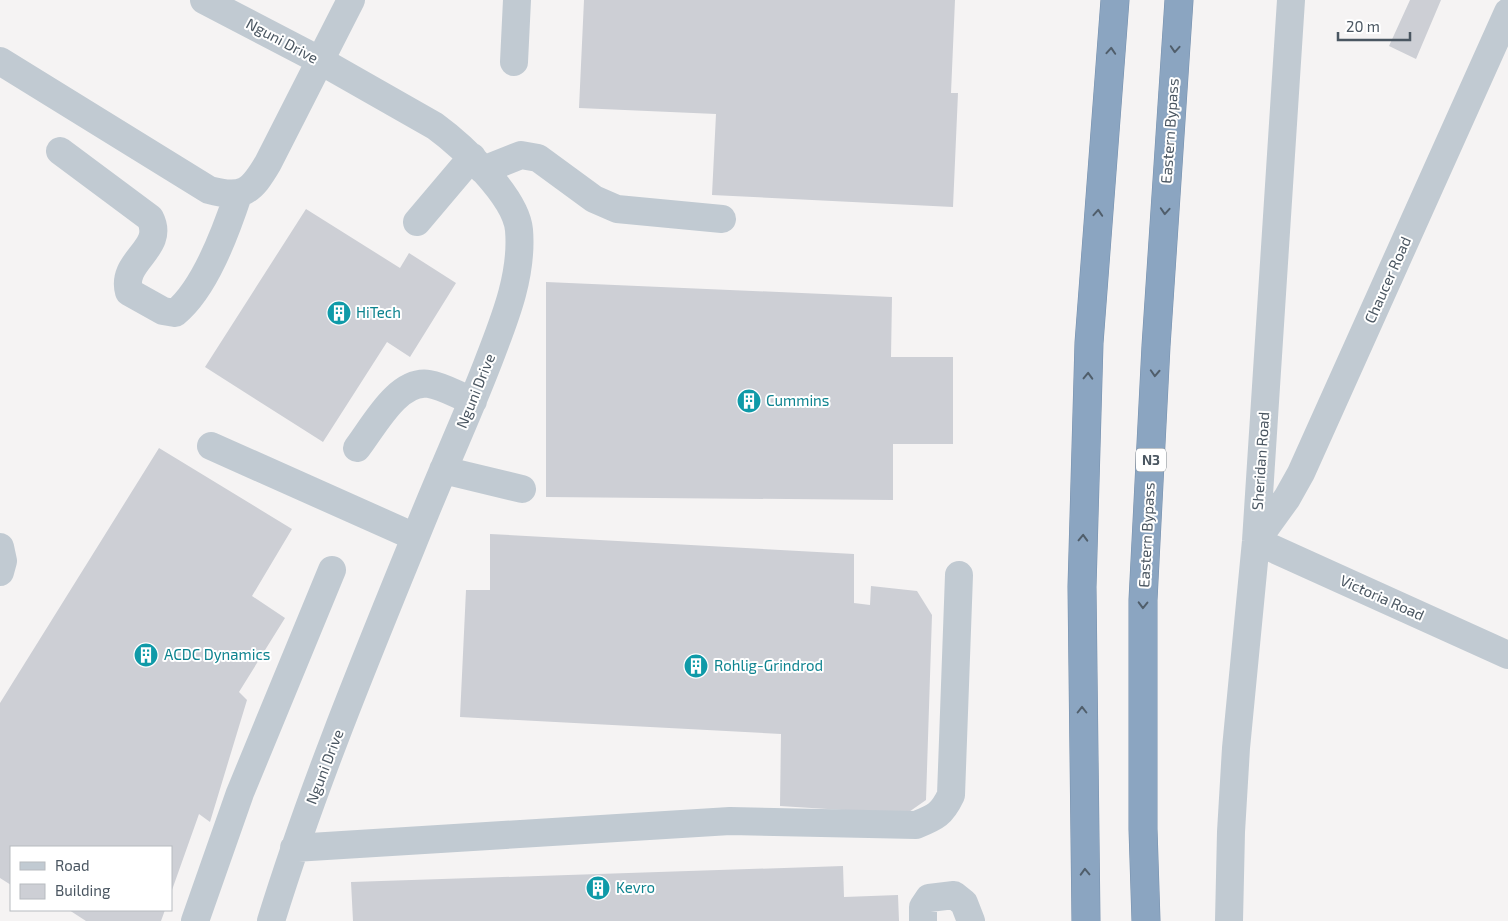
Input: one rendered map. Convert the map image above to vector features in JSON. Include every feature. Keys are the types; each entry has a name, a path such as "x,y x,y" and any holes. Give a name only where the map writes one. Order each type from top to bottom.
{"highway":[{"path":"1086,921 1082,587 1089,343 1115,0"},
{"name":"Eastern Bypass","path":"1146,921 1143,829 1143,600 1156,346 1179,0"}],"street":[{"name":"Nguni Drive","path":"204,0 319,60 435,126 478,164 508,203 518,227 519,250 516,277 503,324 473,402 415,537 294,848 271,921"},
{"path":"0,61 209,190 225,195 238,195 248,190 259,180 351,0"},
{"path":"514,62 517,0"},
{"name":"Sheridan Road","path":"1230,921 1230,832 1256,541 1291,0"},
{"name":"Chaucer Road","path":"1256,541 1287,498 1301,473 1508,12"},
{"path":"60,151 150,218 155,228 154,236 129,273 126,283 129,292 163,311 175,313 184,306 216,252 238,195"},
{"path":"417,222 478,164 521,155 538,158 594,199 617,209 722,219"},
{"path":"358,448 396,397 406,388 418,383 431,384 473,402"},
{"path":"211,446 415,537"},
{"path":"443,470 522,488"},
{"name":"Victoria Road","path":"1256,541 1508,654"},
{"path":"0,547 3,561 0,572"},
{"path":"195,921 240,793 332,570"},
{"path":"294,848 730,821 916,824 932,819 944,810 951,794 959,575"},
{"path":"923,921 923,907 929,898 954,895 964,903 971,921"}],"building":[{"path":"584,0 955,0 951,93 958,93 953,207 712,195 716,114 579,108"},
{"path":"1410,0 1441,0 1416,59 1389,46"},
{"name":"HiTech","path":"306,209 400,268 409,253 456,283 410,357 387,342 323,442 205,367"},
{"name":"Cummins","path":"546,282 892,297 891,357 953,357 953,444 893,444 893,500 546,497"},
{"name":"ACDC Dynamics","path":"159,448 292,529 252,596 285,618 239,692 247,700 210,822 199,814 172,890 172,846 10,846 10,884 0,878 0,703"},
{"name":"Rohlig-Grindrod","path":"490,534 854,554 854,603 870,605 871,586 917,591 932,615 926,800 906,814 780,806 781,734 460,717 466,590 490,590"},
{"name":"Kevro","path":"843,866 844,897 898,895 899,921 353,921 351,882"},
{"path":"71,911 165,911 161,921 86,921"}],"place":[{"name":"HiTech","path":"339,313"},
{"name":"Cummins","path":"749,401"},
{"name":"ACDC Dynamics","path":"146,655"},
{"name":"Rohlig-Grindrod","path":"696,666"},
{"name":"Kevro","path":"598,888"}]}
